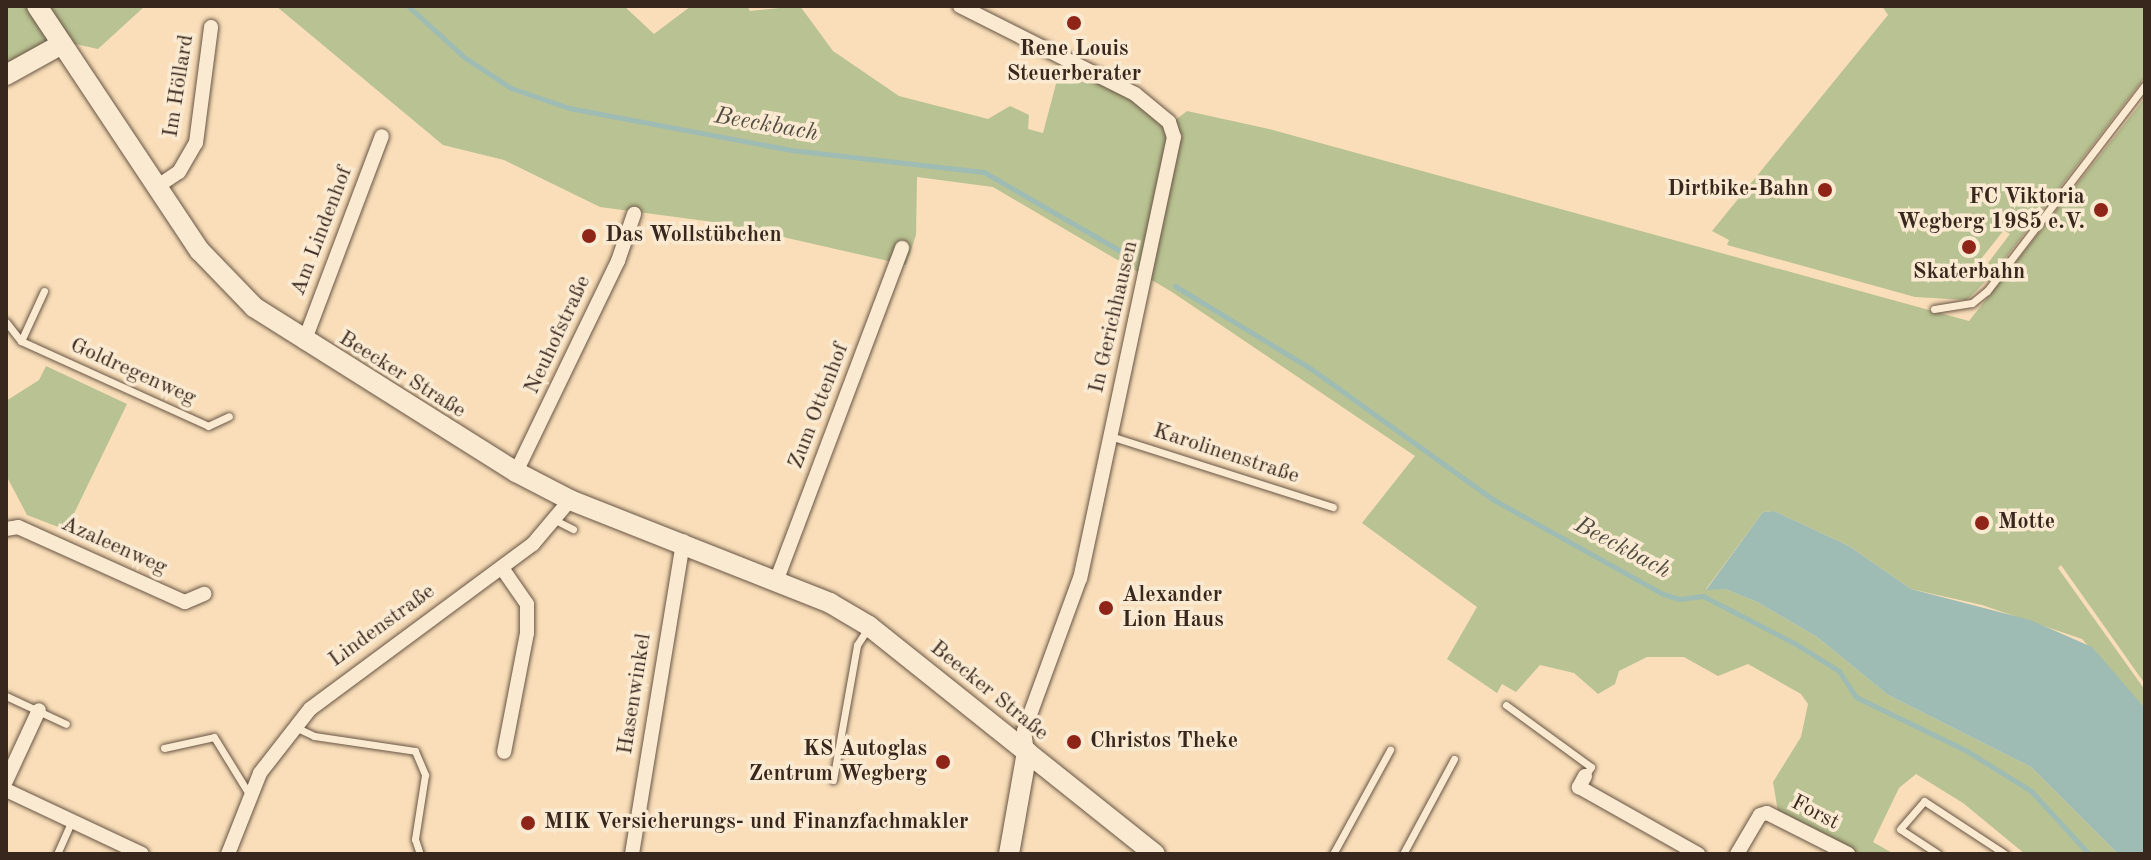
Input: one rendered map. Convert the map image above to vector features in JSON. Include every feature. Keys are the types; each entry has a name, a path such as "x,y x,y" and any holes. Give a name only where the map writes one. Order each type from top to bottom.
{"street":[{"name":"Beecker Straße","path":"37,6 158,186 226,280 254,307 304,342 516,472 570,500 777,579 869,626 1155,854"},
{"name":"In Gerichhausen","path":"960,6 1135,94 1173,129 1170,173 1109,436 1080,578 1024,731 1027,752"},
{"name":"Im Höllard","path":"158,186 179,172 196,143 211,27"},
{"path":"6,75 62,44"},
{"name":"Am Lindenhof","path":"304,342 382,136"},
{"name":"Neuhofstraße","path":"516,472 611,275 634,214"},
{"name":"Zum Ottenhof","path":"777,579 902,248"},
{"name":"Lindenstraße","path":"228,854 249,794 294,726 327,693 502,568 557,521 570,500"},
{"name":"Azaleenweg","path":"6,529 18,527 185,602 204,594"},
{"name":"Hasenwinkel","path":"632,854 671,566 683,541"},
{"path":"502,568 527,604 527,633 504,752"},
{"path":"6,781 39,710"},
{"path":"1009,854 1027,752"},
{"path":"1585,776 1579,787 1698,854"},
{"path":"6,790 142,854"},
{"name":"Forst","path":"1737,854 1760,815 1767,813 1848,854"}],"lane":[{"path":"1934,309 1953,310 1987,291 2145,85"},
{"path":"21,341 44,291"},
{"name":"Goldregenweg","path":"6,322 21,341 208,426 229,416"},
{"name":"Karolinenstraße","path":"1109,436 1333,507"},
{"path":"557,521 573,529"},
{"path":"833,780 857,645 869,626"},
{"path":"6,696 66,724"},
{"path":"1506,705 1591,767 1585,776"},
{"path":"294,726 314,736 415,751 425,775 415,839 420,854"},
{"path":"164,748 214,737 249,794"},
{"path":"1333,854 1390,750"},
{"path":"1403,854 1454,759"},
{"path":"1938,854 1900,829 1924,801 2001,853"},
{"path":"57,854 72,821"}],"green space":[{"path":"6,6 145,6 98,49 57,40 6,68"},
{"path":"276,6 624,6 654,34 691,6 747,6 750,11 800,6 833,51 899,96 988,119 1010,106 1029,115 1028,129 1043,133 1061,65 1140,104 1164,129 1187,111 1269,129 1969,321 2145,98 2145,684 2061,565 2058,568 2145,690 2145,708 2082,639 1982,605 1911,589 1849,546 1774,511 1763,512 1706,589 1725,589 1757,602 1817,637 1888,695 2031,767 2118,854 2025,854 1963,803 1916,774 1899,788 1873,842 1894,854 1859,854 1778,812 1773,782 1801,737 1808,704 1801,694 1748,664 1718,676 1684,657 1647,657 1619,671 1615,684 1598,694 1574,673 1540,665 1516,692 1502,684 1497,693 1447,659 1477,607 1362,523 1415,456 1172,292 993,187 917,177 916,235 906,265 721,223 600,207 504,160 443,145"},
{"path":"1882,6 2145,6 2145,77 1997,269 1988,263 2010,234 2004,230 1977,264 1991,276 1967,300 1915,297 1727,245 1729,240 1712,231 1888,15"},
{"path":"46,366 127,404 66,530 27,515 6,475 6,401 39,380"}],"water":[{"path":"1774,511 1849,546 1911,589 2030,620 2092,647 2145,708 2145,854 2118,854 2031,767 1888,695 1817,637 1757,602 1725,589 1706,590 1763,512"}],"waterway":[{"name":"Beeckbach","path":"408,6 464,57 511,88 569,108 791,150 984,172 1129,256"},
{"name":"Beeckbach","path":"1175,286 1310,368 1494,500 1663,594 1679,599 1703,596 1796,644 1839,671 1856,697 1967,751 2031,791 2089,854"}],"place":[{"name":"Rene Louis Steuerberater","path":"1074,23"},
{"name":"Dirtbike-Bahn","path":"1825,190"},
{"name":"FC Viktoria Wegberg 1985 e.V.","path":"2101,210"},
{"name":"Das Wollstübchen","path":"589,236"},
{"name":"Skaterbahn","path":"1969,247"},
{"name":"Motte","path":"1982,523"},
{"name":"Alexander Lion Haus","path":"1106,608"},
{"name":"Christos Theke","path":"1074,742"},
{"name":"KS Autoglas Zentrum Wegberg","path":"943,762"},
{"name":"MIK Versicherungs- und Finanzfachmakler","path":"528,823"}]}
